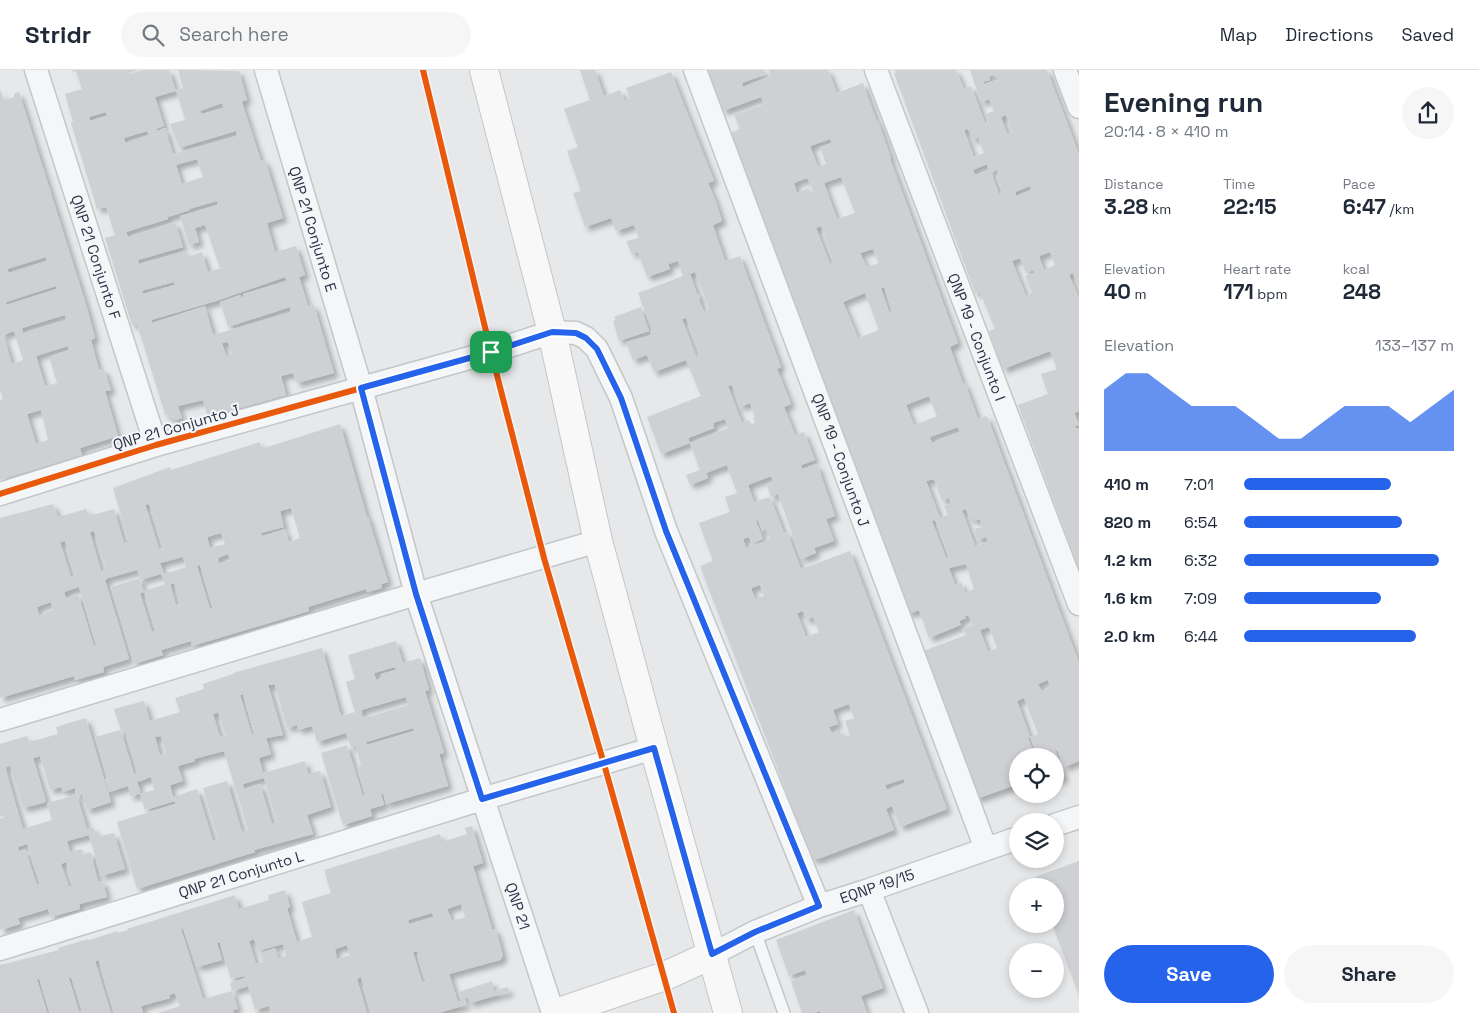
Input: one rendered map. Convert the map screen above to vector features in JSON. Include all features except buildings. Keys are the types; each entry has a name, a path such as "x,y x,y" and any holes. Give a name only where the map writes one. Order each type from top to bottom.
{"street":[{"name":"QNP 21 Conjunto F","path":"36,70 156,445"},
{"name":"QNP 21 Conjunto E","path":"266,70 361,388"},
{"path":"484,70 552,332 598,541 728,1013"},
{"name":"QNP 19 - Conjunto J","path":"695,70 986,849"},
{"name":"QNP 19 - Conjunto I","path":"876,70 1079,604"},
{"path":"1065,70 1079,107"},
{"path":"361,388 491,352 552,332 576,333 586,338 597,349 621,398 666,531 819,906"},
{"name":"QNP 21 Conjunto J","path":"0,494 156,445 361,388"},
{"name":"QNP 21","path":"361,388 416,594 554,1013"},
{"path":"0,720 598,541"},
{"path":"482,799 654,748"},
{"name":"QNP 21 Conjunto L","path":"0,949 482,799"},
{"path":"1064,822 1079,817"},
{"name":"EQNP 19/15","path":"712,954 755,932 819,906 1009,841"},
{"path":"869,890 917,1013"},
{"path":"554,1013 665,976 712,954"}],"lane":[{"path":"755,932 784,1013"}],"cycle path":[{"path":"423,70 491,352 544,558 674,1013"},
{"path":"0,494 156,445 491,352 552,332 576,333 586,338 597,349 621,398 666,531 819,906"}],"route":[{"path":"552,332 576,333 586,338 597,349 621,398 666,531 819,906 755,932 712,954 654,748 482,799 416,594 361,388 491,352 552,332"}]}
